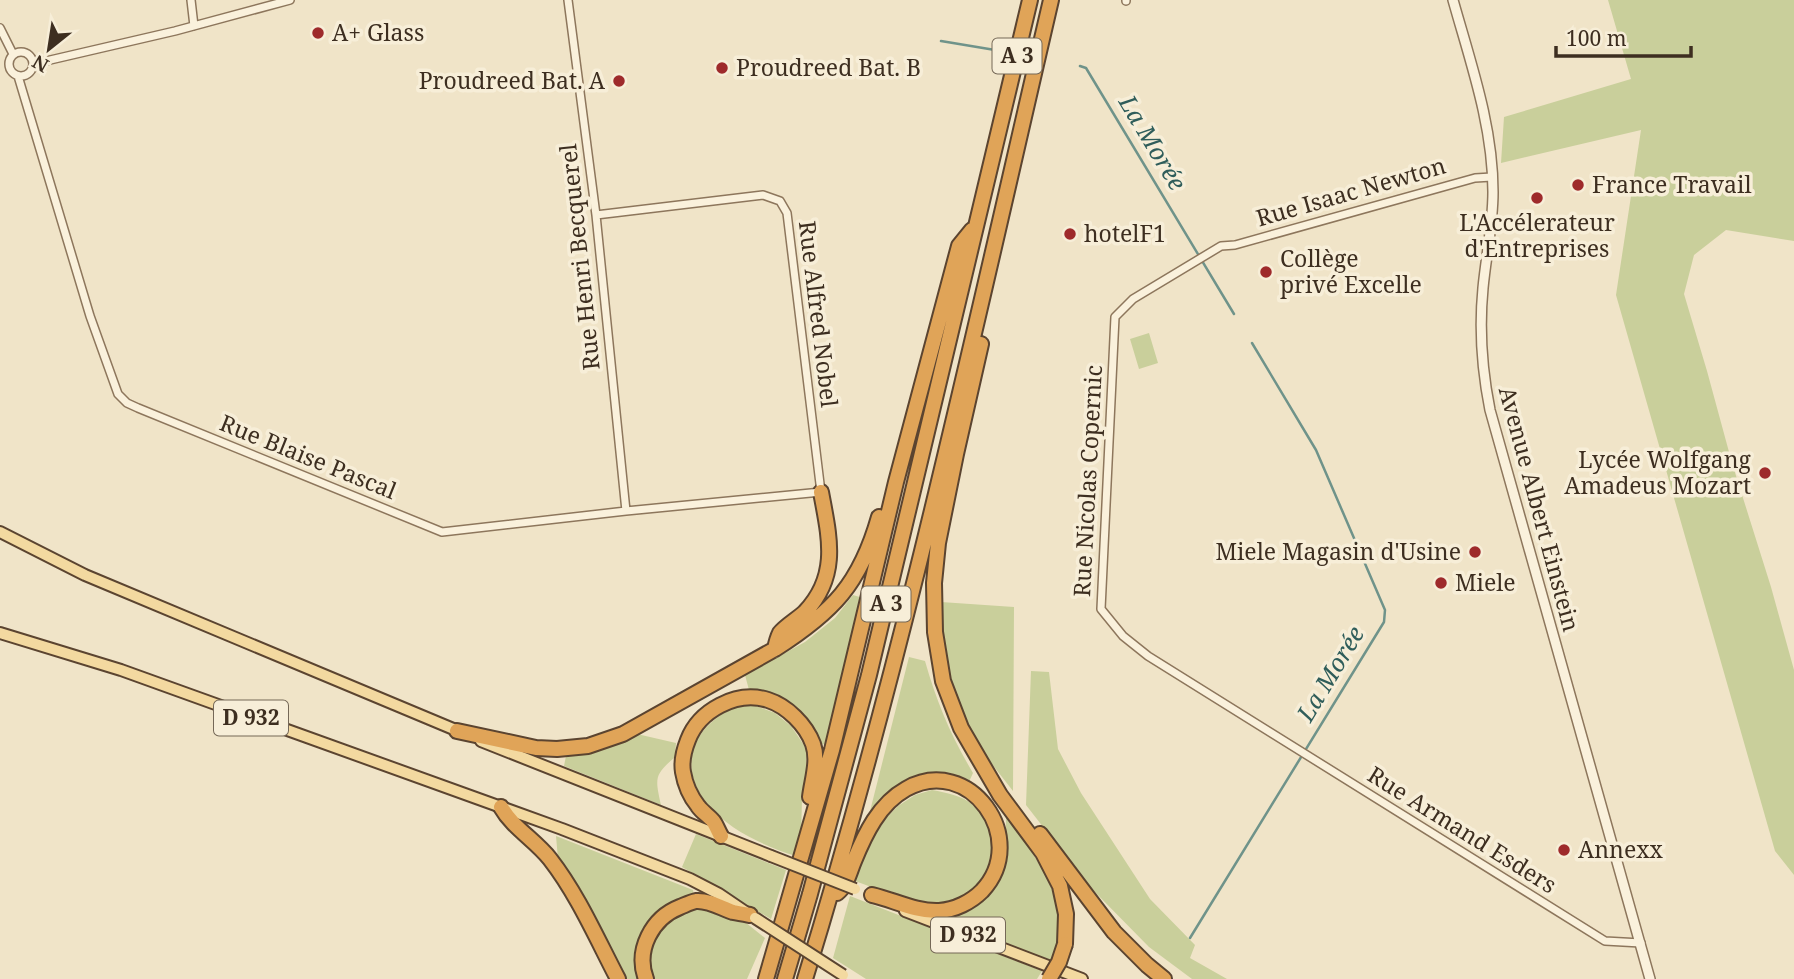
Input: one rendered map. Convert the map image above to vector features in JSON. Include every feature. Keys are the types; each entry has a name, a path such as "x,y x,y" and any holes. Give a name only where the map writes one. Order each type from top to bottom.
{"highway":[{"name":"A 3","path":"785,979 869,675 1030,0"},
{"name":"A 3","path":"805,979 888,685 1052,0"},
{"path":"766,979 832,750 896,482 959,246 975,226"},
{"path":"977,319 983,335 938,542 934,583 935,632 943,681 961,728 1000,795 1043,853 1060,886 1066,914 1065,944 1049,979"},
{"path":"457,731 536,748 589,746 623,734 775,649 826,612 850,585 864,560 883,501 896,482"},
{"path":"775,649 780,632 805,612 816,599 828,571 830,540 821,492"},
{"path":"721,835 713,821 698,807 687,787 682,769 683,752 691,732 706,714 727,702 747,698 768,700 788,711 804,727 813,745 816,767 810,797 815,808"},
{"path":"830,898 845,887 871,825 882,809 904,790 925,782 945,781 969,791 987,807 998,828 1000,858 992,878 977,896 962,905 943,911 932,911 872,895"},
{"path":"1000,795 1014,802 1115,932 1164,979"},
{"path":"501,807 508,820 550,859 572,892 618,979"},
{"path":"646,979 642,968 644,944 655,924 671,910 695,901 711,903 752,916"},
{"path":"756,979 762,966 773,957"}],"main road":[{"name":"D 932","path":"0,532 85,575 457,731 872,895 882,902 1082,979"},
{"name":"D 932","path":"0,633 121,670 562,829 690,879 719,894 846,977"}],"street":[{"path":"191,0 194,26"},
{"path":"33,64 290,0"},
{"name":"Rue Henri Becquerel","path":"568,0 596,215 626,511"},
{"name":"Avenue Albert Einstein","path":"1453,0 1485,114 1492,177 1492,209 1480,328 1488,400 1650,979"},
{"path":"0,28 13,54"},
{"path":"24,52 31,57 33,64 29,74 18,76 12,72 8,65 13,54 24,52"},
{"name":"Rue Blaise Pascal","path":"18,76 90,316 118,394 127,403 442,532 821,492"},
{"name":"Rue Isaac Newton","path":"1221,246 1235,245 1475,178 1492,177"},
{"name":"Rue Alfred Nobel","path":"596,215 763,195 780,201 787,213 821,492"},
{"name":"Rue Nicolas Copernic","path":"1221,246 1133,299 1115,317 1101,609 1122,636 1148,656 1268,732"},
{"name":"Rue Armand Esders","path":"1268,732 1605,941 1641,943"}],"green space":[{"path":"1608,0 1794,0 1794,241 1726,230 1694,255 1684,294 1794,670 1794,875 1775,851 1616,295 1641,130 1501,163 1504,117 1631,79"},
{"path":"1149,333 1158,363 1139,369 1130,339"},
{"path":"853,595 863,598 826,745 819,743 767,694 749,690 745,675 805,642 835,618"},
{"path":"941,602 1014,607 1013,791 977,745 950,682 942,631"},
{"path":"909,657 925,661 945,719 973,773 968,784 945,775 911,777 891,790 867,823"},
{"path":"1031,671 1049,672 1058,749 1081,793 1150,899 1195,945 1190,958 1227,979 1192,979 1149,947 1089,886 1026,805"},
{"path":"753,705 775,713 791,726 806,748 807,770 802,799 801,838 796,856 773,848 726,822 708,805 695,782 692,758 699,736 726,711"},
{"path":"637,734 676,743 675,757 663,768 658,778 661,805 564,766 566,756 603,749"},
{"path":"932,790 964,799 985,818 993,850 982,881 971,893 956,901 939,904 907,899 855,881 865,849 887,817 915,795"},
{"path":"1006,816 1040,866 1056,903 1058,941 1051,961 937,916 965,911 980,903 998,883 1006,856"},
{"path":"696,834 786,870 771,919 682,867"},
{"path":"556,836 693,890 694,896 666,907 640,979 625,979 558,859"},
{"path":"850,896 1042,971 1037,979 866,979 833,958"},
{"path":"695,909 718,909 735,914 765,938 747,979 655,979 649,967 651,950 659,930 675,918"}],"waterway":[{"name":"La Morée","path":"941,41 1001,51"},
{"name":"La Morée","path":"1080,66 1086,68 1234,314"},
{"name":"La Morée","path":"1190,938 1384,622 1385,610 1316,450 1252,343"}],"place":[{"name":"A+ Glass","path":"318,33"},
{"name":"Proudreed Bat. B","path":"722,68"},
{"name":"Proudreed Bat. A","path":"619,81"},
{"name":"France Travail","path":"1578,185"},
{"name":"L'Accélerateur d'Entreprises","path":"1537,198"},
{"name":"hotelF1","path":"1070,234"},
{"name":"Collège privé Excelle","path":"1266,272"},
{"name":"Lycée Wolfgang Amadeus Mozart","path":"1765,473"},
{"name":"Miele Magasin d'Usine","path":"1475,552"},
{"name":"Miele","path":"1441,583"},
{"name":"Annexx","path":"1564,850"}]}
